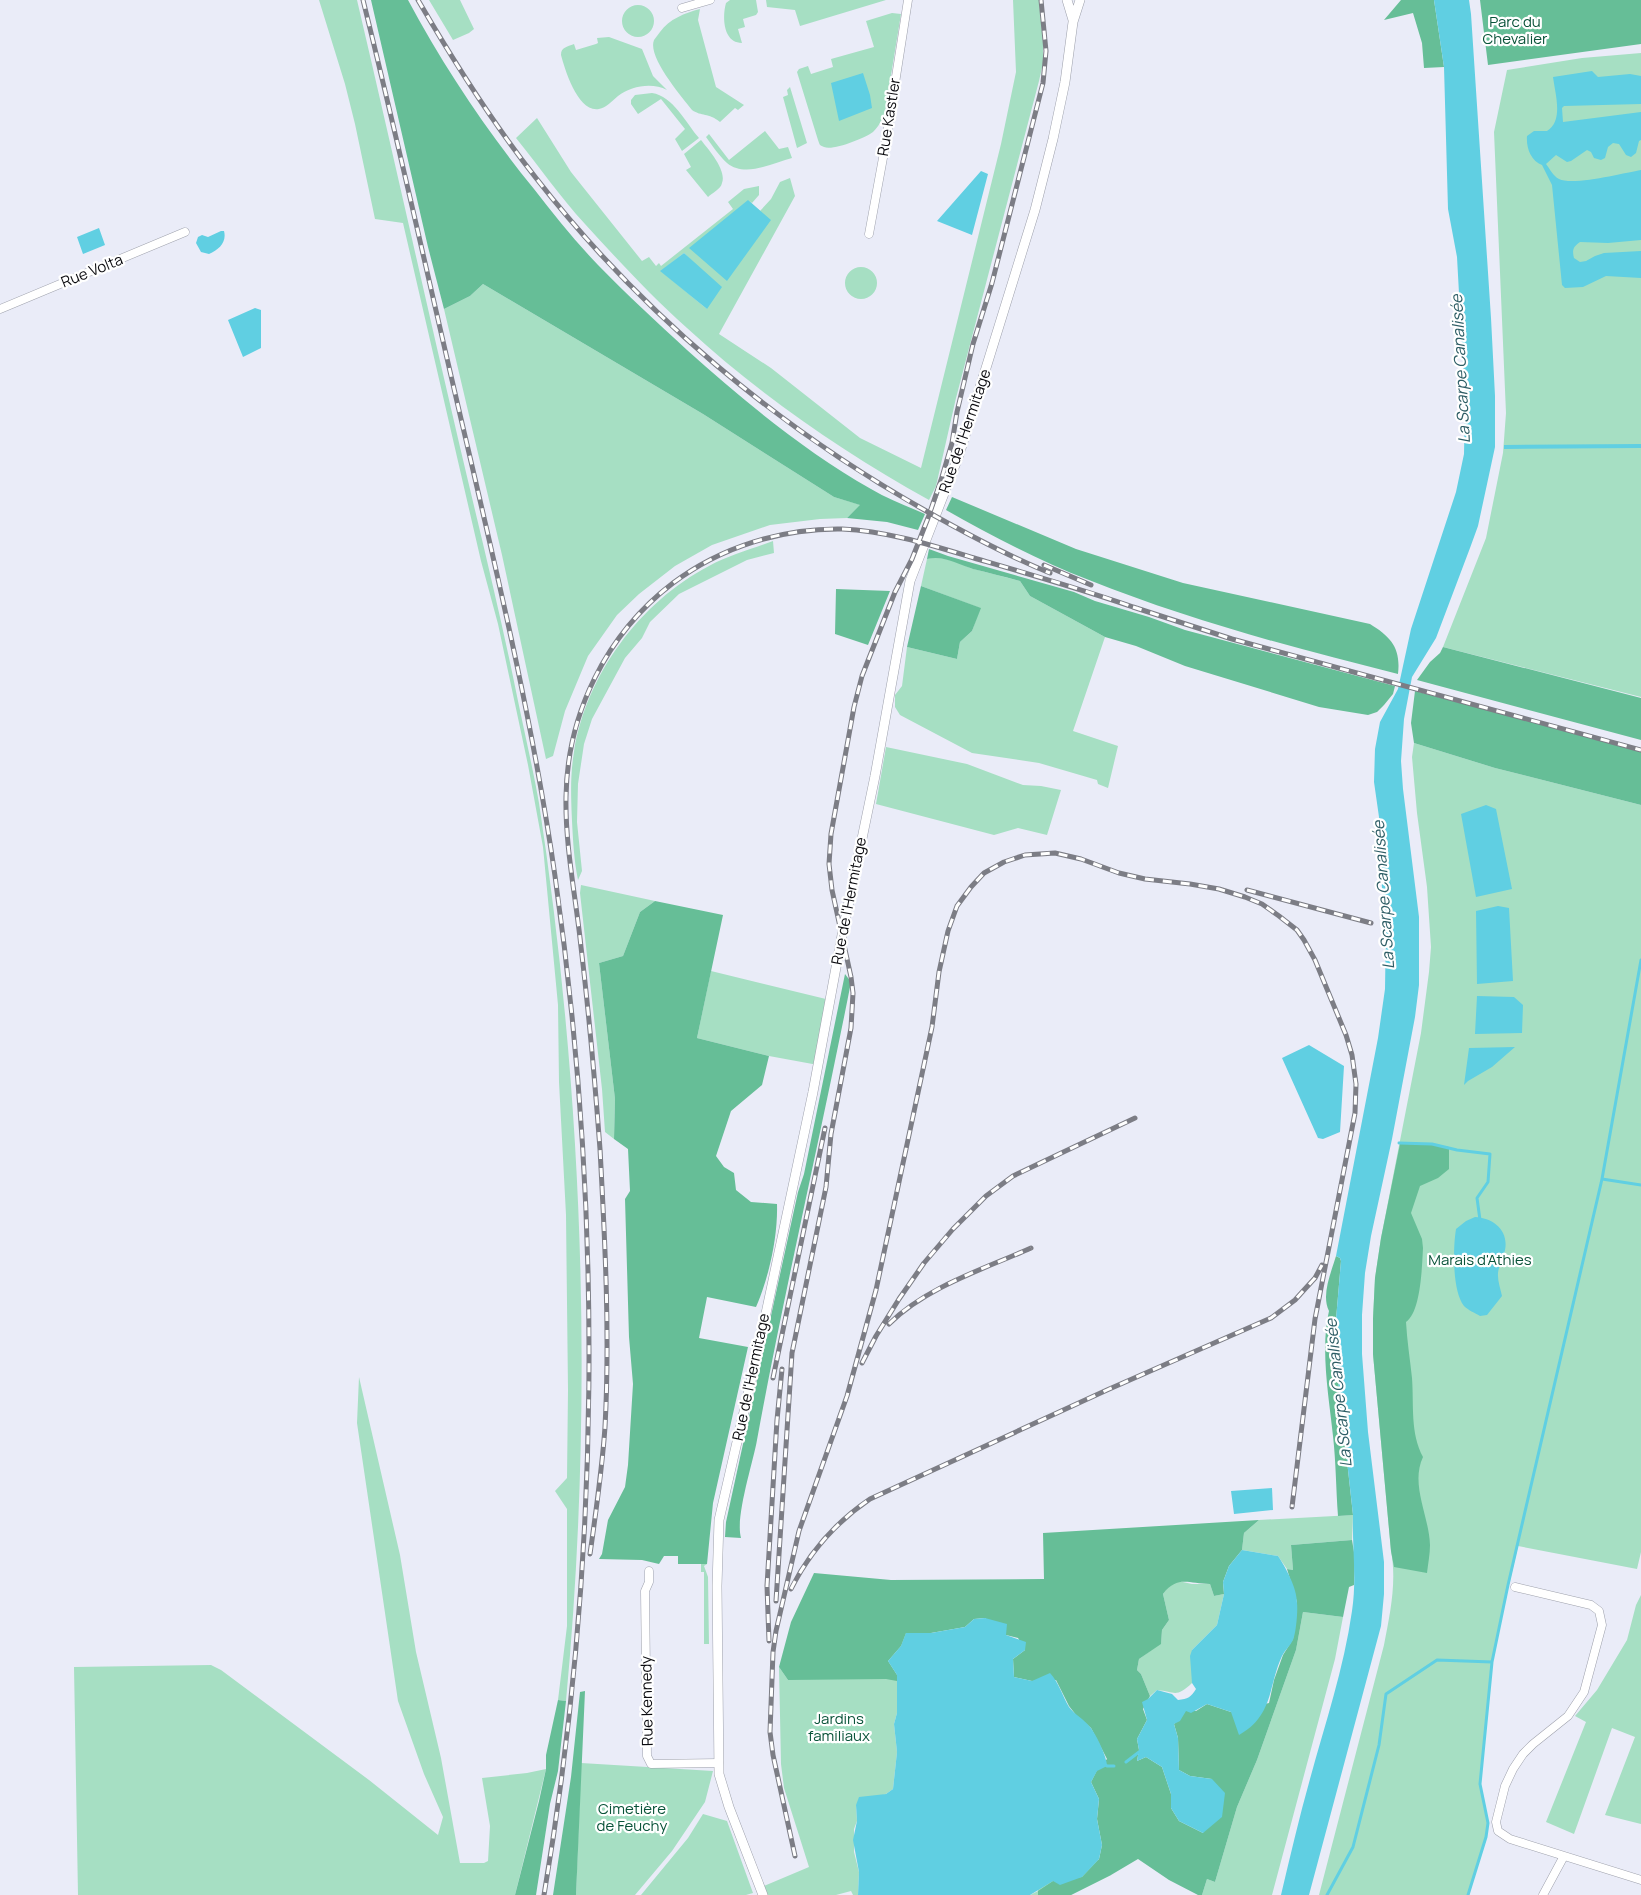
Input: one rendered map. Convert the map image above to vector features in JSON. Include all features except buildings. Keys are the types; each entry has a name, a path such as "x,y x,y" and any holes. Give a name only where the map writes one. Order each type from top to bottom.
{"street":[{"path":"682,8 710,0"},
{"name":"Rue Kastler","path":"869,234 908,0"},
{"name":"Rue de l'Hermitage","path":"1067,0 1073,22"},
{"name":"Rue de l'Hermitage","path":"763,1895 720,1780 717,1586 719,1520 758,1351 813,1092 910,581 959,455 1035,210 1053,139 1065,82 1073,22 1080,0"},
{"name":"Rue Volta","path":"0,309 185,232"},
{"name":"Rue Kennedy","path":"649,1571 649,1582 645,1591 647,1756 651,1764 719,1763"},
{"path":"1515,1587 1591,1605 1599,1611 1602,1625 1584,1692 1568,1716 1533,1744 1513,1769 1505,1786 1496,1822 1498,1831 1510,1839 1641,1880"},
{"path":"1544,1895 1564,1856"}],"green space":[{"path":"319,0 357,0 497,606 539,803 566,1027 575,1139 580,1251 582,1364 580,1476 575,1589 566,1701 558,1700 567,1626 567,1509 555,1491 567,1478 566,1215 559,1082 558,1005 543,847 498,624 481,561 403,223 375,219 345,84"},
{"path":"371,0 408,0 451,74 499,144 565,228 620,287 687,350 798,442 871,489 925,514 918,530 887,522 847,518 860,505 834,497 703,414 483,284 470,296 444,309"},
{"path":"429,0 460,0 474,29 453,40"},
{"path":"730,0 756,0 758,12 756,15 743,19 745,27 738,29 742,43 731,39 725,28 726,3"},
{"path":"766,0 886,0 800,26 795,10 767,7"},
{"path":"1013,0 1039,0 1043,63 956,398 936,486 929,500 833,442 715,353 660,303 609,251 567,203 516,138 537,118 571,172 642,261 649,257 656,266 659,263 661,266 733,209 728,202 744,189 759,186 759,195 752,203 748,200 760,211 771,199 780,182 790,178 795,196 719,334 771,368 860,438 921,468 1001,144 1016,72","holes":["684,253 697,266 707,309 661,271"]},
{"path":"1401,0 1434,0 1444,67 1424,68 1422,43 1413,13 1384,20"},
{"name":"Parc du Chevalier","path":"1480,0 1641,0 1641,44 1488,65"},
{"path":"638,5 649,10 654,21 649,32 638,37 627,32 622,21 627,10"},
{"path":"700,9 698,20 716,87 744,105 738,110 735,108 720,122 692,110 660,66 653,47 654,40 668,23"},
{"path":"892,13 901,14 885,112 881,120 873,132 856,140 841,146 828,148 821,146 797,72 808,66 811,74 833,67 831,59 874,47 866,21"},
{"path":"609,37 642,49 653,76 667,90 655,86 642,86 623,93 607,106 599,109 585,104 569,80 561,52 574,44 576,50 598,43 597,38"},
{"path":"1641,53 1641,697 1443,647 1486,538 1503,453 1506,413 1494,132 1507,70 1582,58"},
{"path":"790,87 807,143 797,148 783,97 788,95 787,90"},
{"path":"652,93 660,95 673,105 699,138 682,151 675,139 685,129 661,99 638,114 631,104 635,95"},
{"path":"765,131 779,149 788,147 792,158 759,168 742,169 727,163 706,137 709,134 729,160"},
{"path":"701,140 716,160 723,178 720,187 708,197 686,170 691,167 684,154"},
{"path":"861,267 872,272 877,283 872,294 861,299 850,294 845,283 850,272"},
{"path":"483,284 703,414 834,497 861,505 847,518 770,525 712,545 675,566 639,594 617,615 588,656 565,711 553,756 546,759 502,555 444,309 470,296"},
{"path":"952,497 1076,549 1183,583 1370,624 1393,644 1398,657 1398,674 1242,632 1165,608 1089,580 1016,548 946,510"},
{"path":"773,541 774,553 747,560 679,594 650,622 642,638 625,658 592,719 584,744 578,784 577,822 582,871 578,880 572,821 571,786 574,752 580,723 590,696 604,669 639,620 660,599 709,566"},
{"path":"929,549 1074,592 1185,630 1395,686 1393,694 1377,712 1368,715 1319,707 1185,666 1136,646 1105,637 1030,596 1020,581 945,559 927,559"},
{"path":"935,557 956,561 970,568 1020,581 1030,596 1105,637 1073,731 1118,746 1108,788 1098,784 1097,780 1039,763 972,753 900,715 895,707 895,695 902,686 907,647 957,659 960,642 972,631 980,608 921,586 927,559"},
{"path":"921,586 981,608 972,631 960,642 957,659 907,647"},
{"path":"836,589 890,591 868,645 835,634"},
{"path":"1443,647 1641,698 1641,740 1417,680"},
{"path":"1415,691 1641,750 1641,805 1495,768 1414,743 1411,723"},
{"name":"Marais d'Athies","path":"1414,743 1495,768 1641,805 1641,1552 1637,1569 1518,1546 1491,1663 1480,1784 1488,1823 1469,1895 1319,1895 1384,1645 1393,1586 1393,1563 1373,1354 1373,1319 1375,1278 1381,1238 1421,1033 1431,947 1427,887 1412,757"},
{"path":"886,747 967,764 1023,785 1061,790 1047,835 1018,828 994,835 876,804"},
{"path":"581,885 655,901 640,912 623,956 599,963 615,1099 614,1139 605,1132"},
{"path":"655,901 723,915 697,1038 769,1056 762,1085 731,1111 716,1156 724,1167 734,1173 736,1190 751,1202 777,1204 777,1217 772,1257 756,1307 707,1297 699,1338 748,1347 713,1503 707,1564 678,1564 678,1556 664,1556 659,1564 642,1560 599,1559 608,1520 625,1487 633,1384 629,1337 625,1199 630,1191 628,1149 614,1139 615,1099 599,963 623,956 640,912"},
{"path":"711,971 830,1000 818,1065 769,1056 697,1038"},
{"path":"845,974 851,982 742,1504 741,1538 725,1537 726,1522 798,1192 804,1174"},
{"path":"1400,1144 1432,1144 1449,1147 1449,1169 1438,1178 1420,1186 1411,1213 1422,1239 1423,1248 1418,1299 1411,1317 1406,1322 1412,1378 1414,1429 1423,1457 1418,1478 1429,1534 1427,1573 1394,1567 1373,1354 1375,1278"},
{"path":"1336,1256 1341,1261 1334,1343 1353,1515 1338,1516 1325,1357 1329,1311 1326,1291"},
{"path":"359,1377 400,1555 416,1652 441,1758 460,1863 488,1861 490,1826 482,1778 546,1769 515,1895 78,1895 74,1667 211,1665 221,1670 369,1780 438,1835 443,1817 424,1774 398,1701 357,1423"},
{"path":"1353,1515 1352,1540 1291,1545 1293,1570 1287,1569 1278,1556 1242,1550 1244,1533 1259,1520"},
{"path":"1259,1520 1244,1533 1242,1550 1229,1566 1223,1582 1224,1594 1214,1596 1210,1584 1179,1582 1168,1588 1163,1594 1169,1620 1162,1630 1161,1644 1139,1659 1137,1670 1150,1696 1143,1709 1147,1720 1137,1739 1139,1750 1137,1761 1146,1757 1162,1767 1171,1794 1171,1808 1179,1821 1203,1833 1212,1779 1190,1776 1179,1770 1178,1738 1174,1724 1186,1710 1196,1711 1207,1704 1231,1712 1269,1703 1283,1655 1293,1639 1297,1602 1287,1569 1293,1570 1291,1545 1352,1540 1355,1558 1354,1585 1349,1587 1343,1617 1303,1612 1296,1650 1257,1760 1237,1807 1215,1882 1207,1879 1202,1895 1169,1880 1138,1859 1071,1895 1038,1895 1038,1891 1053,1881 1082,1877 1099,1859 1102,1845 1097,1819 1099,1799 1091,1782 1097,1770 1107,1759 1091,1728 1069,1706 1056,1680 1032,1681 1014,1677 1013,1659 1025,1650 1018,1638 1006,1635 985,1618 974,1619 965,1627 931,1633 906,1633 901,1646 888,1661 897,1675 897,1681 886,1679 788,1680 779,1667 791,1622 814,1573 891,1580 1044,1579 1043,1533"},
{"path":"701,1564 707,1564 704,1566 708,1577 709,1644 704,1644 704,1572 701,1572"},
{"path":"1178,1581 1210,1584 1214,1596 1224,1594 1217,1625 1192,1650 1192,1683 1179,1692 1157,1690 1150,1696 1137,1670 1139,1659 1161,1643 1162,1630 1169,1620 1163,1594 1170,1585"},
{"path":"1641,1595 1641,1824 1605,1815 1635,1737 1612,1728 1574,1834 1546,1822 1586,1722 1575,1716 1597,1690 1627,1640 1636,1605"},
{"path":"1303,1612 1343,1617 1335,1659 1272,1895 1202,1895 1207,1879 1215,1882 1237,1807 1257,1760 1296,1650"},
{"name":"Jardins familiaux","path":"894,1619 1111,1875 1071,1895 1030,1895 1038,1891 901,1646 888,1661 897,1675 897,1713 894,1724 897,1752 893,1789 886,1794 856,1805 854,1852 859,1872 858,1895 853,1895 851,1891 836,1895 763,1895 764,1886 809,1867 784,1788 781,1764 779,1667 788,1680"},
{"path":"585,1691 576,1895 553,1895 571,1777 580,1692"},
{"path":"558,1700 566,1701 558,1771 550,1804 536,1895 515,1895 539,1801"},
{"name":"Cimetière de Feuchy","path":"581,1763 713,1771 705,1802 672,1851 635,1895 576,1895"},
{"path":"703,1814 727,1821 753,1893 746,1895 641,1895 688,1838"}],"water":[{"name":"La Scarpe Canalisée","path":"1434,0 1469,0 1471,14 1491,318 1495,447 1478,526 1436,638 1412,677 1404,719 1401,761 1419,917 1419,985 1392,1139 1371,1236 1362,1315 1362,1354 1368,1432 1384,1562 1381,1626 1309,1895 1281,1895 1302,1808 1339,1675 1349,1632 1353,1599 1353,1515 1334,1343 1341,1261 1336,1256 1378,1038 1385,989 1386,923 1381,878 1382,838 1374,782 1375,749 1380,722 1398,689 1411,629 1456,492 1464,454 1465,402 1457,257 1448,209 1444,67"},
{"path":"1592,71 1598,77 1630,74 1641,76 1641,104 1564,106 1562,108 1563,122 1641,112 1641,140 1636,153 1631,157 1626,155 1619,144 1613,143 1608,147 1605,158 1601,160 1594,158 1587,150 1567,162 1556,155 1546,164 1557,178 1566,181 1587,180 1641,170 1641,240 1608,243 1580,242 1574,247 1573,253 1574,258 1580,262 1604,253 1641,251 1641,278 1606,276 1583,287 1565,288 1562,285 1552,185 1542,165 1530,154 1527,136 1534,131 1547,131 1555,121 1557,106 1553,77"},
{"path":"863,73 872,108 839,121 831,83"},
{"path":"981,171 988,174 972,235 937,221"},
{"path":"748,200 771,220 727,281 689,248"},
{"path":"99,228 105,245 83,254 77,237"},
{"path":"224,231 225,235 219,248 209,254 201,252 196,243 198,237 202,235 208,237"},
{"path":"684,253 722,287 707,309 660,271"},
{"path":"255,308 261,310 261,348 243,357 228,320"},
{"path":"1641,444 1641,448 1504,449 1504,445"},
{"path":"1486,805 1496,809 1512,889 1476,897 1461,814"},
{"path":"1498,906 1509,908 1513,981 1477,984 1476,911"},
{"path":"1477,996 1514,997 1523,1005 1522,1033 1475,1034"},
{"path":"1309,1045 1344,1066 1340,1132 1323,1139 1318,1138 1282,1058"},
{"path":"1515,1047 1492,1067 1464,1085 1469,1048"},
{"path":"1475,1217 1488,1220 1498,1226 1506,1243 1498,1275 1502,1296 1487,1315 1480,1316 1464,1306 1460,1299 1454,1269 1456,1229"},
{"path":"1272,1488 1273,1510 1234,1514 1231,1491"},
{"path":"1242,1550 1278,1556 1288,1572 1297,1597 1296,1627 1293,1640 1283,1654 1264,1709 1250,1727 1239,1735 1231,1712 1207,1704 1191,1713 1186,1711 1180,1721 1174,1724 1178,1738 1179,1770 1190,1776 1212,1779 1225,1793 1222,1817 1203,1833 1179,1821 1171,1808 1171,1794 1162,1767 1146,1757 1137,1761 1139,1750 1137,1739 1147,1720 1142,1702 1157,1690 1172,1694 1178,1700 1189,1697 1196,1689 1192,1683 1190,1656 1192,1650 1217,1625 1224,1594 1223,1582 1229,1566"},
{"path":"985,1618 1007,1624 1006,1635 1026,1642 1025,1650 1013,1659 1014,1677 1032,1681 1050,1673 1069,1707 1090,1727 1101,1746 1107,1766 1097,1771 1091,1782 1099,1799 1097,1819 1102,1845 1099,1859 1082,1877 1060,1885 1053,1881 1030,1895 858,1895 859,1872 853,1840 857,1821 856,1805 859,1797 886,1794 893,1789 897,1752 894,1724 897,1713 897,1675 888,1661 901,1646 906,1633 931,1633 965,1627 974,1619"}],"waterway":[{"path":"1327,1895 1353,1847 1379,1745 1386,1694 1437,1660 1492,1662 1602,1179 1641,960"},
{"path":"1399,1143 1432,1144 1490,1154 1488,1182 1477,1198 1480,1220"},
{"path":"1602,1179 1641,1185"},
{"path":"1468,1895 1486,1837 1488,1823 1480,1784 1492,1662"},
{"path":"1126,1762 1139,1752"},
{"path":"1104,1764 1114,1766"}],"railway":[{"path":"363,0 525,705 555,876 571,1003 582,1130 588,1258 589,1386 585,1514 577,1641 563,1769 544,1895"},
{"path":"418,0 474,91 536,178 577,228 667,321 766,405 872,479 973,536 1050,573"},
{"path":"776,1601 792,1353 826,1187 831,1134 851,1028 853,993 832,890 829,864 831,834 854,707 862,676 895,592 912,559 942,477 952,443 973,344 992,283 1043,83 1046,51 1041,0"},
{"path":"590,1554 605,1427 607,1358 604,1218 596,1099 584,972 569,853 566,797 568,766 583,706 610,651 649,603 692,570 711,559 753,542 775,536 819,530 859,530 909,539 1057,582 1139,609"},
{"path":"1044,565 1091,585"},
{"path":"1133,607 1232,639 1641,750"},
{"path":"795,1856 770,1732 776,1631 799,1531 847,1396 876,1290 932,1027 939,972 948,931 957,906 971,887 984,873 1004,862 1025,855 1055,853 1081,859 1119,873 1145,879 1219,889 1245,897 1262,904 1297,930 1315,960 1352,1055 1356,1084 1355,1113 1315,1319 1292,1507"},
{"path":"1247,890 1371,923"},
{"path":"862,1363 876,1336 924,1263 953,1229 986,1196 1013,1176 1135,1118"},
{"path":"773,1378 825,1128"},
{"path":"889,1324 920,1299 938,1289 1031,1248"},
{"path":"791,1589 806,1563 825,1539 870,1499 1107,1390 1271,1318 1295,1300 1315,1278 1322,1265"},
{"path":"769,1641 767,1586 782,1369"}]}
